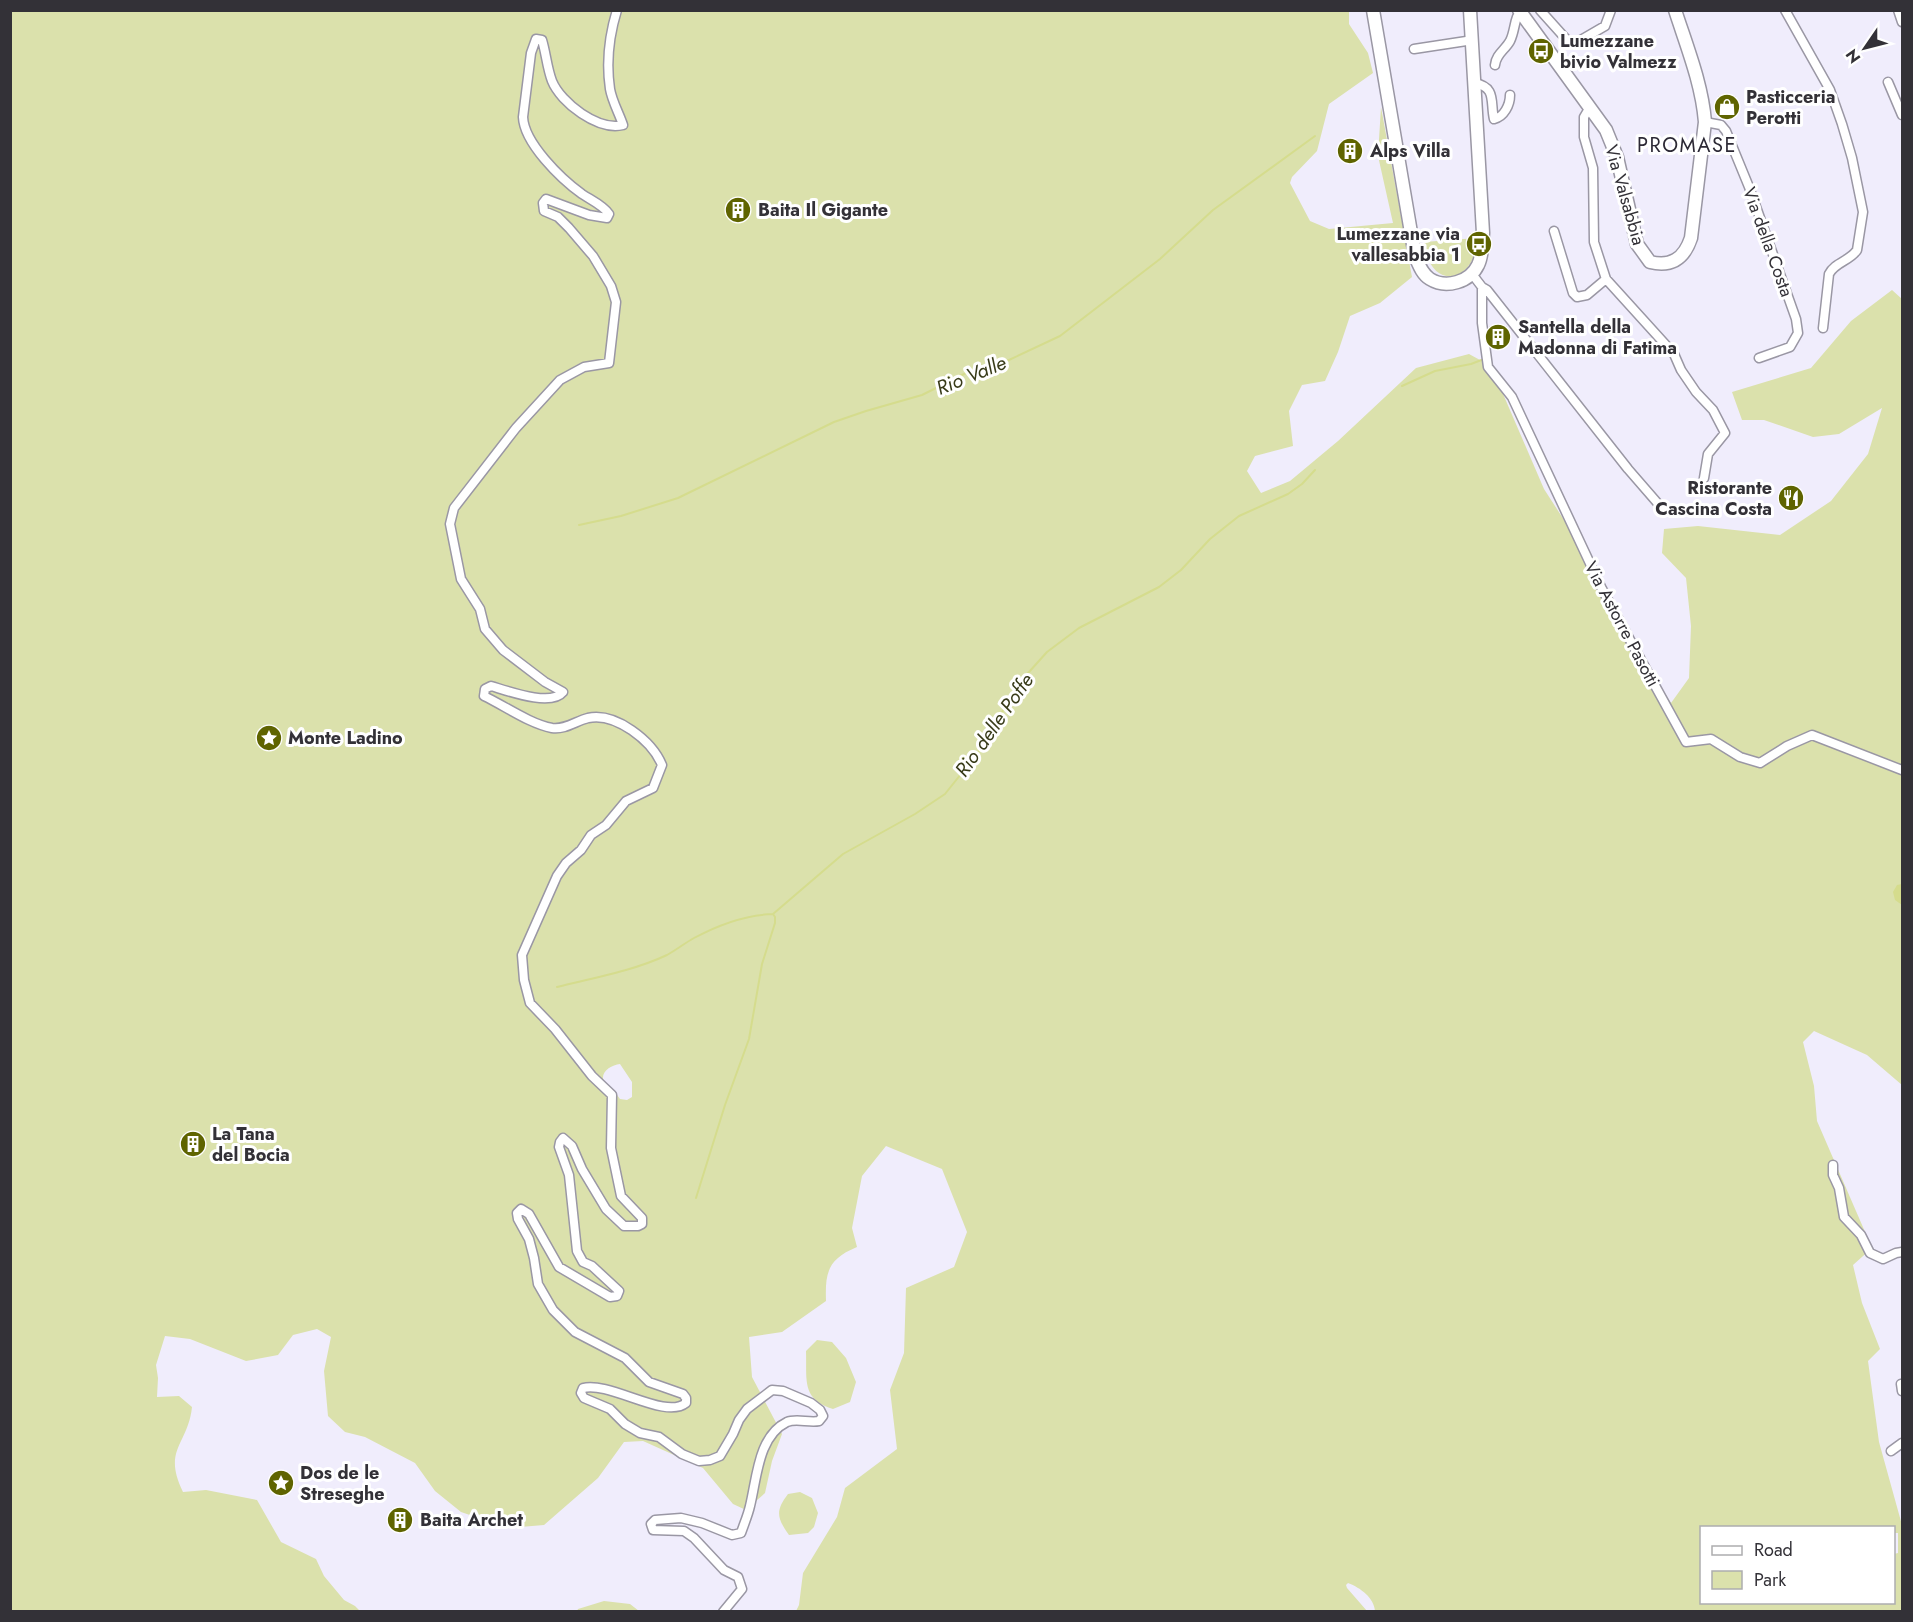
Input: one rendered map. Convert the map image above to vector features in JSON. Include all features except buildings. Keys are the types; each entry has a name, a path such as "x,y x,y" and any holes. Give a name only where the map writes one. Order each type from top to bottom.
{"main road":[{"path":"1373,10 1415,256 1420,269 1429,279 1452,284 1472,274 1482,254 1470,10"},
{"name":"Via Valsabbia","path":"1520,12 1606,130 1617,158 1636,244 1650,262 1662,265 1677,261 1687,249 1691,238 1705,122 1699,87 1676,10"}],"street":[{"path":"618,10 611,30 608,60 610,91 623,125 617,126 584,118 552,82 542,40 536,39 531,53 523,117 523,125 535,149 580,192 606,209 609,214 607,218 589,215 546,199 543,203 544,211 558,217 593,256 611,286 616,302 609,363 584,367 560,380 516,428 454,508 450,524 461,579 480,609 485,629 502,650 545,682 563,692 559,697 553,699 519,695 491,686 485,689 484,696 531,720 553,728 596,717 622,724 647,743 657,754 662,765 653,788 626,801 606,825 591,835 581,850 566,863 557,876 522,955 524,980 530,1003 555,1029 592,1076 612,1095 611,1148 621,1196 642,1218 642,1224 624,1226 606,1209 582,1169 572,1146 563,1138 559,1147 569,1175 577,1251 583,1262 591,1266 618,1291 617,1296 610,1297 559,1267 529,1214 520,1209 517,1213 529,1239 538,1284 553,1310 575,1332 625,1358 649,1382 682,1394 686,1398 686,1403 679,1407 656,1405 618,1392 590,1386 583,1388 581,1393 584,1398 610,1408 625,1424 640,1433 659,1437 682,1454 699,1461 720,1456 743,1415 772,1390 783,1391 811,1403 820,1410 823,1416 819,1421 811,1423 793,1420 776,1429 768,1439 741,1533 732,1535 702,1523 681,1518 655,1520 651,1524 653,1530 684,1531 694,1538 724,1570 738,1578 742,1589 723,1611"},
{"path":"1540,10 1566,39 1574,44 1605,26 1611,10"},
{"path":"1785,10 1830,90 1852,158 1863,212 1857,250 1854,255 1832,268 1829,274 1823,328"},
{"path":"1898,10 1902,22"},
{"path":"1495,65 1496,57 1508,44 1513,34 1520,12"},
{"path":"1414,49 1473,40"},
{"path":"1888,82 1902,115"},
{"path":"1474,83 1483,84 1489,90 1494,119 1504,112 1510,102 1510,95"},
{"path":"1590,107 1584,117 1584,137 1593,168 1594,242 1606,279 1664,341 1691,385 1718,418 1725,433 1708,454 1704,478"},
{"name":"Via della Costa","path":"1705,122 1721,125 1726,132 1749,187 1796,319 1798,333 1790,347 1760,358"},
{"path":"1554,231 1573,293 1577,297 1587,295 1606,279"},
{"path":"1472,274 1661,507"},
{"name":"Via Astorre Pasotti","path":"1482,287 1482,323 1488,367 1514,400 1602,589 1686,742 1711,739 1740,757 1760,763 1787,746 1812,735 1902,771"},
{"path":"1833,1165 1833,1175 1839,1188 1844,1217 1861,1235 1870,1253 1883,1259 1902,1252"},
{"path":"1891,1451 1902,1443"}],"green space":[{"path":"11,11 1349,11 1349,24 1368,53 1373,73 1329,104 1317,151 1292,177 1290,183 1310,221 1329,229 1393,223 1378,156 1381,107 1412,277 1380,303 1350,316 1325,381 1302,385 1289,411 1293,446 1255,456 1247,471 1261,493 1290,481 1338,441 1416,368 1469,354 1491,366 1544,489 1584,551 1629,636 1671,703 1689,678 1691,626 1686,578 1662,553 1664,529 1698,526 1780,535 1831,501 1868,454 1882,408 1839,434 1813,437 1764,420 1742,420 1732,392 1811,368 1851,321 1892,290 1902,299 1902,1085 1867,1055 1814,1031 1803,1042 1814,1086 1817,1121 1872,1248 1853,1265 1862,1303 1880,1349 1868,1361 1879,1442 1902,1525 1902,1611 1375,1611 1366,1594 1348,1583 1347,1588 1367,1611 796,1611 799,1605 803,1573 837,1517 845,1488 897,1449 890,1390 904,1353 906,1288 954,1267 967,1232 942,1169 886,1146 862,1176 852,1228 857,1247 840,1256 830,1268 826,1282 826,1301 782,1332 749,1337 752,1377 782,1434 772,1461 765,1493 746,1510 733,1504 703,1468 643,1441 624,1442 598,1478 544,1525 508,1528 461,1512 435,1491 415,1463 365,1437 345,1432 328,1416 324,1371 331,1337 317,1329 293,1335 278,1355 246,1361 190,1339 165,1336 156,1365 157,1397 179,1396 192,1407 190,1420 176,1456 177,1478 183,1492 206,1490 257,1500 281,1542 316,1559 324,1576 344,1600 360,1611 11,1612","holes":["620,1064 632,1082 632,1097 627,1100 620,1099 606,1085 603,1077 612,1066"]},
{"path":"1477,238 1475,253 1470,264 1462,272 1453,276 1443,275 1435,270 1428,259 1424,242"},
{"path":"817,1340 832,1342 846,1358 856,1382 850,1402 833,1409 815,1400 808,1387 806,1351"},
{"path":"800,1492 812,1498 818,1513 814,1527 808,1533 789,1535 780,1519 779,1510 788,1494"},
{"path":"604,1601 630,1604 639,1611 577,1611"}],"shaded area":[{"path":"1902,884 1902,905 1895,900 1893,892 1897,885"}],"waterway":[{"name":"Rio Valle","path":"579,525 621,516 678,498 834,422 922,395 970,371 1009,360 1060,336 1160,259 1213,210 1315,136"},
{"name":"Rio delle Poffe","path":"1402,386 1435,371 1484,359"},
{"name":"Rio delle Poffe","path":"557,987 641,965 667,955 694,938 722,925 753,916 773,914 843,854 915,814 945,794 977,754 1020,682 1047,652 1079,628 1159,587 1181,570 1210,539 1239,516 1288,494 1302,484 1315,470"},
{"path":"696,1198 725,1105 749,1039 762,964 775,923 773,914"}],"place":[{"name":"Lumezzane bivio Valmezz","path":"1541,51"},
{"name":"Pasticceria Perotti","path":"1727,107"},
{"name":"Alps Villa","path":"1350,151"},
{"name":"Baita Il Gigante","path":"738,210"},
{"name":"Lumezzane via vallesabbia 1","path":"1479,244"},
{"name":"Santella della Madonna di Fatima","path":"1498,337"},
{"name":"Ristorante Cascina Costa","path":"1791,498"},
{"name":"Monte Ladino","path":"269,738"},
{"name":"La Tana del Bocia","path":"193,1144"},
{"name":"Dos de le Streseghe","path":"281,1483"},
{"name":"Baita Archet","path":"400,1520"}],"district":[{"name":"PROMASE","path":"1687,145"}]}
